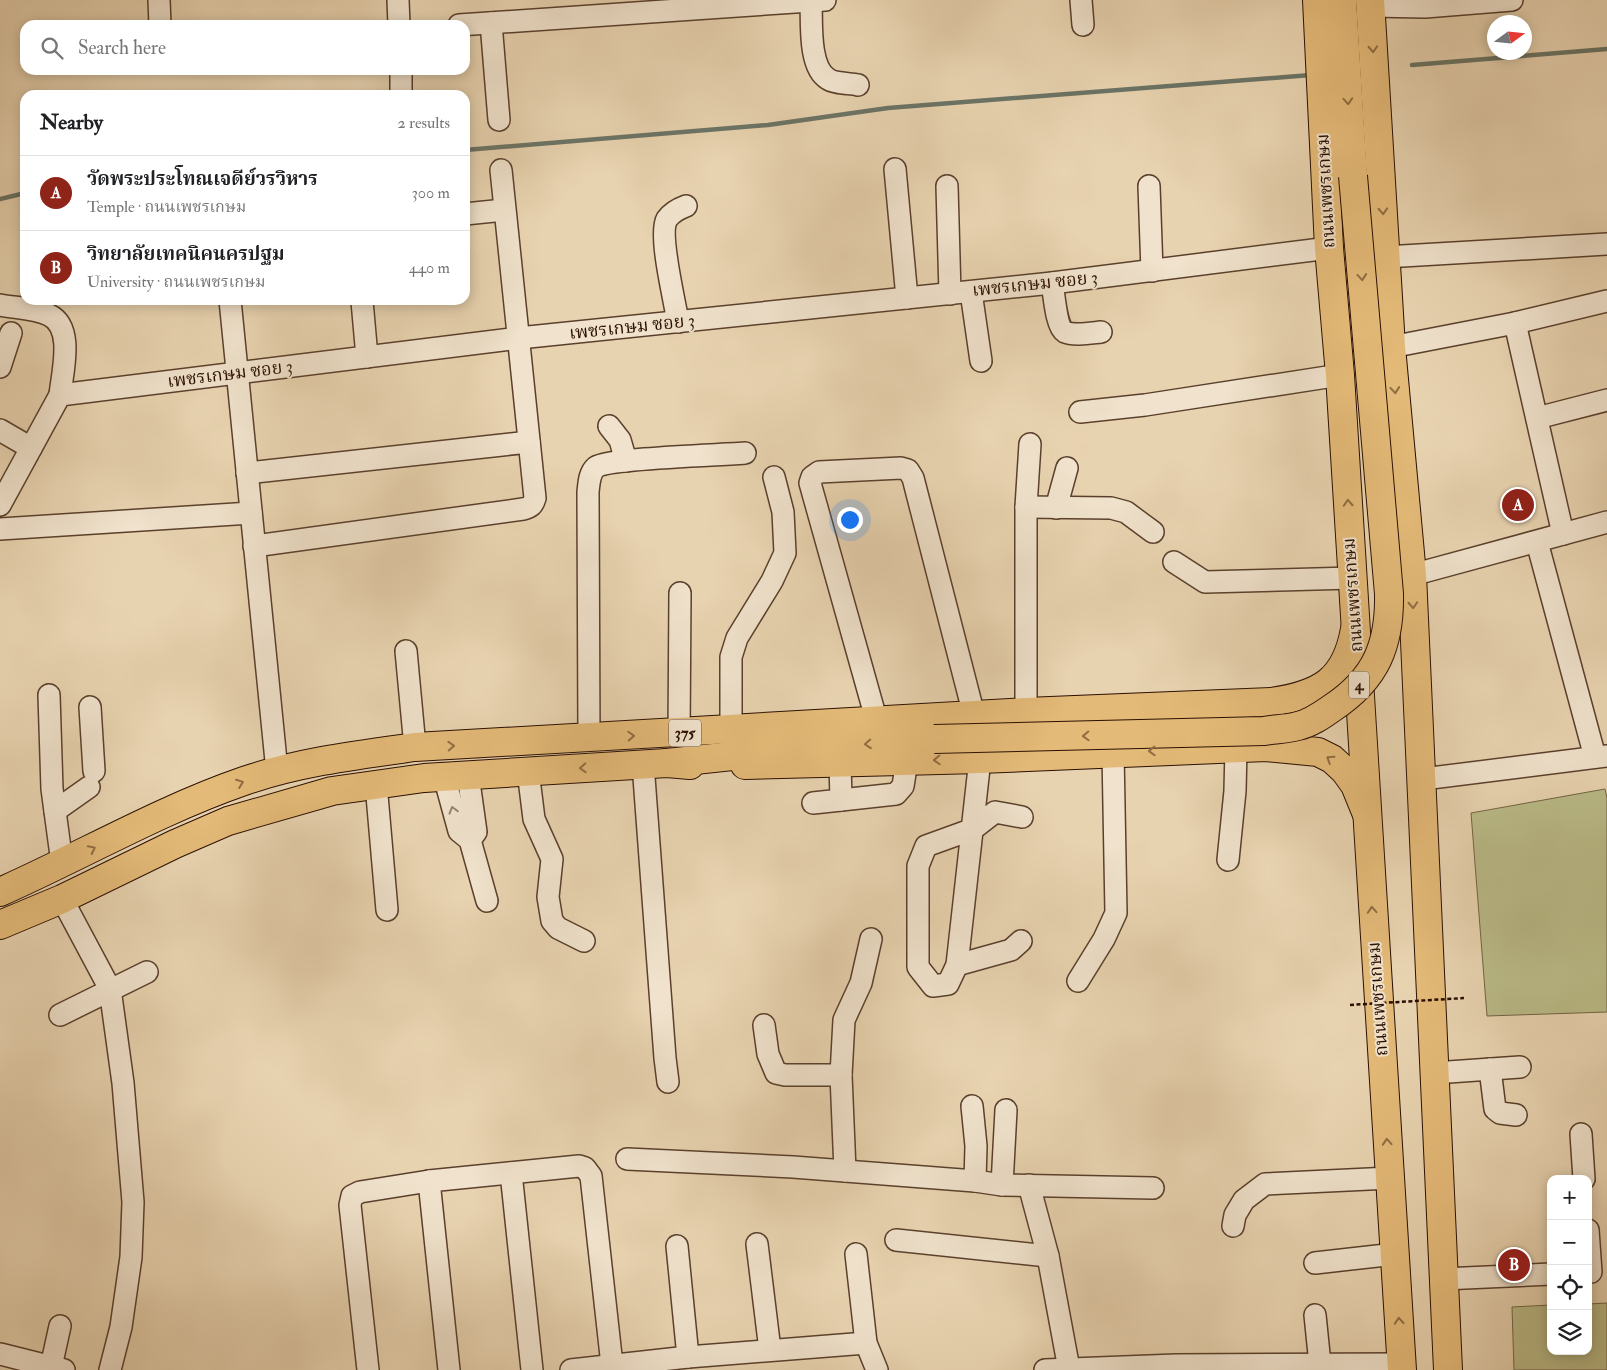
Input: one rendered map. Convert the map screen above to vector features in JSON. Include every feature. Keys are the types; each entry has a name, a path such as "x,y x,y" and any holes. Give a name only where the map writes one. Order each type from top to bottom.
{"main road":[{"name":"ถนนเพชรเกษม","path":"1317,0 1329,248 1340,375 1402,1367"},
{"path":"655,764 808,748 934,739 1264,731 1298,726 1319,717 1344,701 1369,674 1385,643 1390,622 1389,594 1353,176 1342,0"},
{"path":"1370,3 1391,347 1412,575 1423,779 1448,1370"},
{"name":"375","path":"0,892 172,810 244,781 277,771 334,758 415,747 679,734 1026,712 1261,702 1298,698 1317,691 1332,680 1345,663 1351,648 1355,625"},
{"path":"1298,698 1304,713 1306,731 1298,750"},
{"name":"375","path":"0,925 62,899 175,844 228,821 296,800 376,784 456,776 655,764 840,763 1266,747 1318,752 1332,759 1345,771 1355,785 1366,812"}],"street":[{"path":"159,0 160,20"},
{"path":"398,0 399,20"},
{"path":"1081,0 1083,25"},
{"path":"1370,3 1512,0"},
{"path":"470,24 491,23 578,8 818,1 812,47 818,69 828,80 858,85"},
{"path":"491,23 499,120"},
{"path":"400,75 401,90"},
{"path":"895,169 907,298"},
{"path":"254,546 531,507 535,498 501,170"},
{"path":"947,186 950,294"},
{"path":"1149,186 1152,271"},
{"path":"678,322 663,237 666,220 673,212 686,206"},
{"path":"470,213 504,210"},
{"path":"1385,257 1607,244"},
{"name":"เพชรเกษม ซอย 3","path":"60,395 519,338 1052,283 1329,248"},
{"path":"1052,283 1059,326 1064,332 1101,332"},
{"path":"971,292 981,361"},
{"path":"1391,347 1515,323 1607,300"},
{"path":"0,305 47,314 61,327 64,348 60,395 0,505"},
{"path":"230,305 277,771"},
{"path":"362,305 367,357"},
{"path":"1515,323 1563,534"},
{"path":"0,367 11,333"},
{"path":"1080,412 1145,405 1340,375"},
{"path":"1537,418 1607,400"},
{"path":"609,426 620,440 626,462"},
{"path":"0,430 31,448"},
{"path":"247,473 529,442"},
{"path":"1026,712 1026,507 1030,444"},
{"path":"589,739 590,477 594,469 601,465 626,462 745,453"},
{"path":"877,722 810,483 812,477 818,472 900,468 908,470 912,478 974,715"},
{"path":"1056,508 1067,468"},
{"path":"730,730 731,657 737,638 772,581 785,553 783,512 774,477"},
{"path":"1026,507 1111,508 1126,512 1153,532"},
{"path":"0,528 251,513"},
{"path":"1412,575 1607,522"},
{"path":"1423,779 1601,757 1537,542"},
{"path":"1174,562 1205,582 1352,578"},
{"path":"679,734 680,593"},
{"path":"406,651 415,747"},
{"path":"49,695 52,789 62,864"},
{"path":"55,811 92,779 90,707"},
{"path":"1228,860 1235,791 1236,748"},
{"path":"1078,981 1104,939 1116,913 1113,753"},
{"path":"980,759 973,829 957,965 948,984 933,986 918,968 918,866 926,846 973,829 995,812 1022,817"},
{"path":"813,803 896,794 903,786 907,761"},
{"path":"840,763 841,800"},
{"path":"655,764 664,1058 668,1082"},
{"path":"528,771 534,819 552,859 548,897 552,921 558,928 584,941"},
{"path":"456,776 476,832 470,840 487,901"},
{"path":"376,784 387,910"},
{"path":"62,899 110,990 122,1083 133,1202 128,1284 121,1327 110,1370"},
{"path":"845,1172 841,1075 844,1020 862,982 871,939"},
{"path":"957,965 1011,950 1021,941"},
{"path":"60,1015 147,972"},
{"path":"764,1025 768,1054 776,1073 785,1075 841,1075"},
{"path":"1434,1073 1520,1066"},
{"path":"1490,1069 1495,1109 1500,1113 1516,1115"},
{"path":"972,1106 976,1146 975,1180"},
{"path":"1002,1185 1006,1110"},
{"path":"1581,1134 1584,1175"},
{"path":"627,1159 975,1180 1002,1185 1153,1188"},
{"path":"368,1370 350,1205 352,1196 360,1192 429,1181 578,1166 585,1168 591,1176 612,1365"},
{"path":"511,1173 532,1370"},
{"path":"1233,1226 1235,1215 1244,1200 1265,1184 1390,1178"},
{"path":"429,1181 449,1370"},
{"path":"1029,1185 1048,1256 1069,1369"},
{"path":"896,1240 1048,1256"},
{"path":"757,1244 770,1350"},
{"path":"677,1246 688,1357"},
{"path":"1592,1251 1596,1272"},
{"path":"856,1254 866,1343 877,1370"},
{"path":"1316,1262 1394,1254"},
{"path":"1443,1278 1547,1274"},
{"path":"1315,1315 1320,1364"},
{"path":"0,1354 58,1368 60,1326"},
{"path":"571,1370 688,1357 866,1343"},
{"path":"1045,1370 1271,1367 1320,1364 1402,1367"}],"path":[{"path":"1350,1005 1464,998"}],"green space":[{"path":"1605,789 1607,798 1607,1012 1487,1016 1471,813"},
{"path":"1607,1303 1607,1370 1514,1370 1512,1307 1547,1305 1547,1355 1592,1355 1592,1304"}],"waterway":[{"path":"1412,65 1607,49"},
{"path":"470,150 768,125 888,108 1311,75"},
{"path":"0,199 20,194"}],"place":[{"name":"วัดพระประโทณเจดีย์วรวิหาร","path":"1518,505"},
{"name":"วิทยาลัยเทคนิคนครปฐม","path":"1514,1265"}]}
